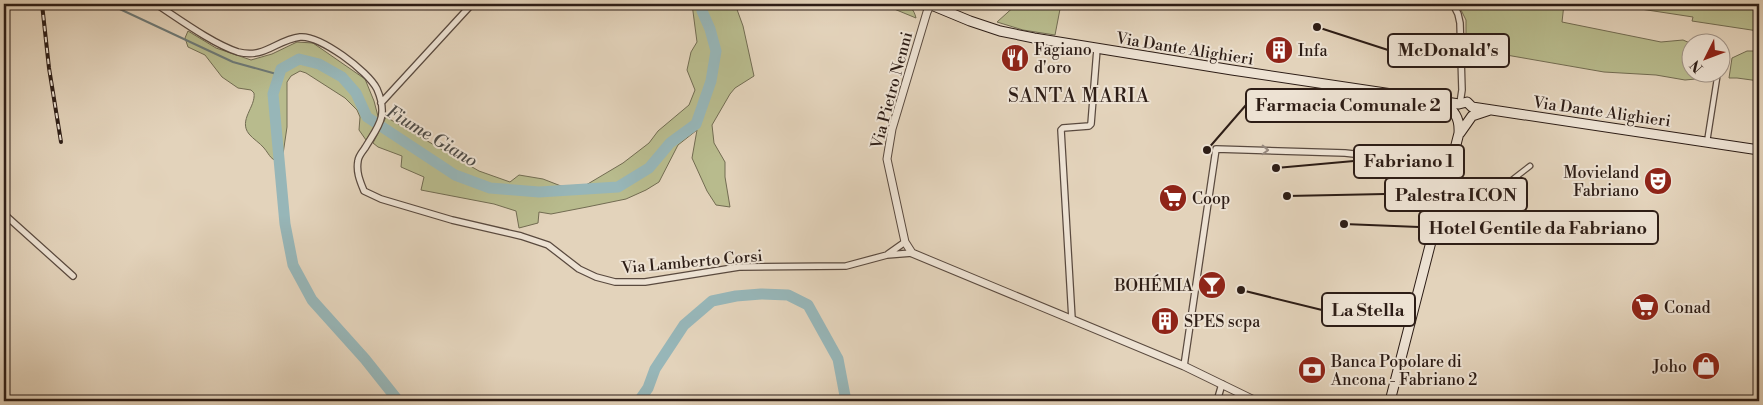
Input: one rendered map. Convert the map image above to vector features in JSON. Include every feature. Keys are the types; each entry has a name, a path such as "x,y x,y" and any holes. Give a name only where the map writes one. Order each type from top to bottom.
{"main road":[{"name":"Via Dante Alighieri","path":"930,4 1000,31 1034,38 1442,100 1466,108 1492,110 1759,150"},
{"path":"1442,100 1457,115 1460,124 1460,134"},
{"name":"Via Dante Alighieri","path":"1457,115 1463,120 1466,108"},
{"path":"1457,115 1466,108"},
{"path":"1390,401 1466,108"}],"street":[{"path":"156,4 214,41 237,52 252,54 264,52 301,37 313,39 354,64 368,76 376,88 381,103 470,5"},
{"name":"Via Pietro Nenni","path":"905,242 887,159 892,129 930,4"},
{"path":"1453,4 1460,23 1462,90 1466,108"},
{"path":"1072,320 1061,130 1063,128 1089,126 1092,124 1097,49"},
{"path":"1707,142 1716,82"},
{"name":"Via Lamberto Corsi","path":"381,103 381,122 358,160 358,175 364,191 381,199 452,220 521,236 548,246 579,269 596,277 615,282 645,282 739,268 846,266 886,254 912,253 1184,366 1256,401"},
{"path":"1184,366 1216,149 1345,152 1451,165"},
{"path":"1486,200 1530,166"},
{"path":"4,214 73,276"},
{"path":"905,242 912,253"},
{"name":"Via Lamberto Corsi","path":"886,254 905,242"},
{"path":"1216,401 1222,384"}],"green space":[{"path":"692,4 735,4 743,26 754,76 735,88 712,125 714,143 725,162 725,177 730,207 716,205 707,191 692,158 697,130 678,145 659,182 646,190 626,199 551,214 539,212 538,223 519,228 516,211 494,204 421,190 424,177 401,167 402,156 378,147 373,143 386,117 479,171 510,182 519,175 543,179 561,186 586,185 623,163 649,143 658,131 689,105 695,90 687,70 691,52 697,42"},
{"path":"882,4 903,4 911,8 916,18"},
{"path":"1017,4 1061,4 1055,35 1023,30 997,22"},
{"path":"1458,4 1564,4 1562,22 1661,42 1680,40 1680,79 1656,75 1604,72 1466,48 1466,20"},
{"path":"1608,4 1759,4 1759,26 1758,31 1692,21 1693,17"},
{"path":"188,31 216,48 251,60 272,54 297,42 313,43 365,79 379,120 366,140 359,130 360,117 357,110 345,98 300,71 291,76 287,82 287,127 282,161 275,160 246,129 246,119 253,103 254,93 251,90 238,88 222,77 205,55 188,47 185,38"},
{"path":"1747,51 1759,51 1759,81 1730,78 1732,58"}],"waterway":[{"path":"109,4 233,62 280,75"},
{"name":"Fiume Giano","path":"397,401 365,359 312,300 293,265 285,224 273,94 281,69 299,59 319,64 342,77 356,93 367,117 455,175 490,188 539,192 618,187 649,168 670,143 696,124 711,81 716,51 701,4"},
{"name":"Fiume Giano","path":"639,401 648,388 655,369 684,325 712,301 736,296 761,294 788,295 808,305 838,359 846,401"}],"railway":[{"path":"42,4 49,68 61,142"}],"place":[{"name":"McDonald's","path":"1317,27"},
{"name":"Infa","path":"1279,50"},
{"name":"Fagiano d'oro","path":"1015,58"},
{"name":"Farmacia Comunale 2","path":"1207,150"},
{"name":"Fabriano 1","path":"1276,168"},
{"name":"Movieland Fabriano","path":"1658,181"},
{"name":"Palestra ICON","path":"1287,196"},
{"name":"Coop","path":"1173,198"},
{"name":"Hotel Gentile da Fabriano","path":"1344,224"},
{"name":"BOHÉMIA","path":"1212,285"},
{"name":"La Stella","path":"1241,290"},
{"name":"Conad","path":"1645,307"},
{"name":"SPES scpa","path":"1165,321"},
{"name":"Joho","path":"1706,366"},
{"name":"Banca Popolare di Ancona - Fabriano 2","path":"1312,370"}],"district":[{"name":"SANTA MARIA","path":"1079,95"}]}
